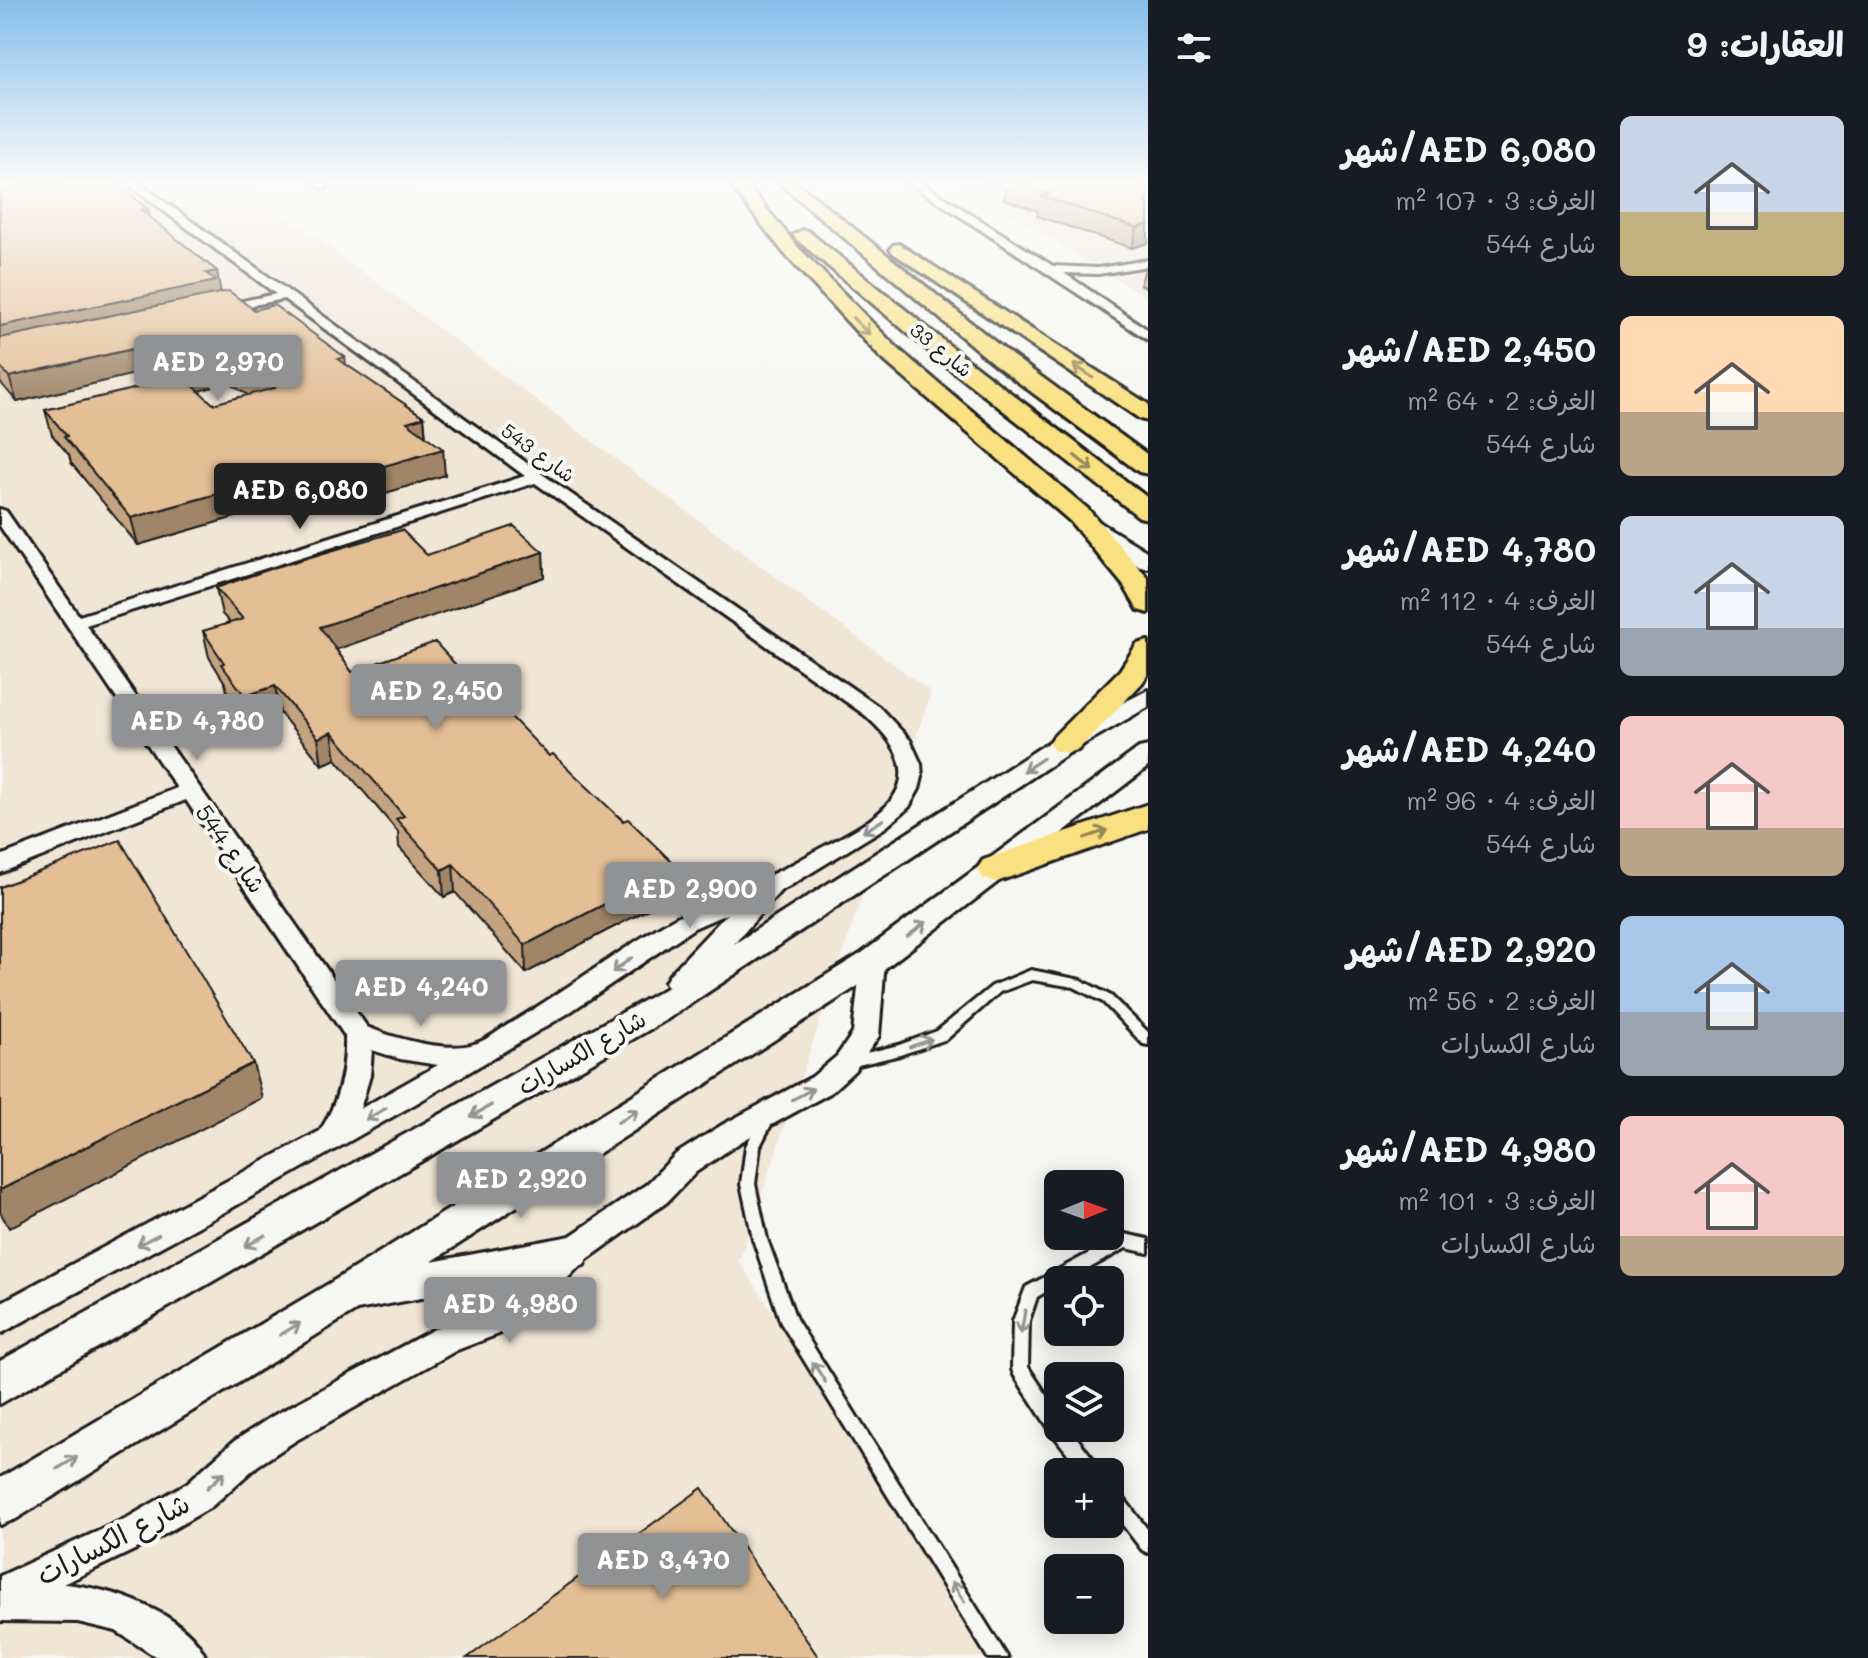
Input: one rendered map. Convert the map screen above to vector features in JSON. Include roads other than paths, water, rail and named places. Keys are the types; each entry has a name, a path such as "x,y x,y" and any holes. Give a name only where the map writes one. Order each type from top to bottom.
{"highway":[{"path":"800,259 888,352 1079,515 1137,583 1148,604"},
{"name":"شارع 33","path":"831,259 957,363 1148,511"},
{"name":"شارع 33","path":"882,259 1002,359 1148,467"},
{"path":"915,259 1148,414"},
{"path":"1066,743 1131,676 1148,650"},
{"path":"996,869 1148,817"}],"street":[{"name":"شارع 543","path":"238,259 537,477 891,726 905,744 912,764 911,783 902,802 885,818 767,889"},
{"path":"1035,259 1148,336"},
{"path":"1050,269 1098,271 1148,265"},
{"path":"1085,293 1110,278 1148,265"},
{"path":"197,315 287,295"},
{"path":"75,623 537,477"},
{"name":"شارع 544","path":"0,514 358,1034"},
{"path":"1079,515 1148,562"},
{"name":"شارع الكسارات","path":"0,1384 655,1011 1066,743 1148,697"},
{"path":"0,1503 344,1296 873,961 1148,754"},
{"path":"0,865 190,791"},
{"path":"655,1011 767,889"},
{"path":"0,1319 328,1142 566,1002 698,915 767,889"},
{"name":"شارع الكسارات","path":"0,1595 139,1530 199,1495 245,1454 283,1429 447,1339 498,1320 523,1304 571,1253 657,1193 686,1163 771,1111 821,1085 846,1063 866,1036 873,961"},
{"path":"328,1142 345,1115 356,1087 360,1060 358,1034 379,1044 427,1055 479,1054"},
{"path":"344,1296 571,1253"},
{"path":"0,1603 49,1600 105,1607 160,1633 187,1658"}],"lane":[{"path":"846,1063 900,1050 942,1035 996,989 1031,975 1077,983 1107,999 1148,1040"},
{"path":"771,1111 753,1146 748,1184 760,1239 789,1323 999,1658"},
{"path":"1044,1406 1020,1369 1021,1321 1031,1292 1125,1241 1148,1246"},
{"path":"1070,1442 1082,1458"},
{"path":"1124,1512 1148,1544"}]}
